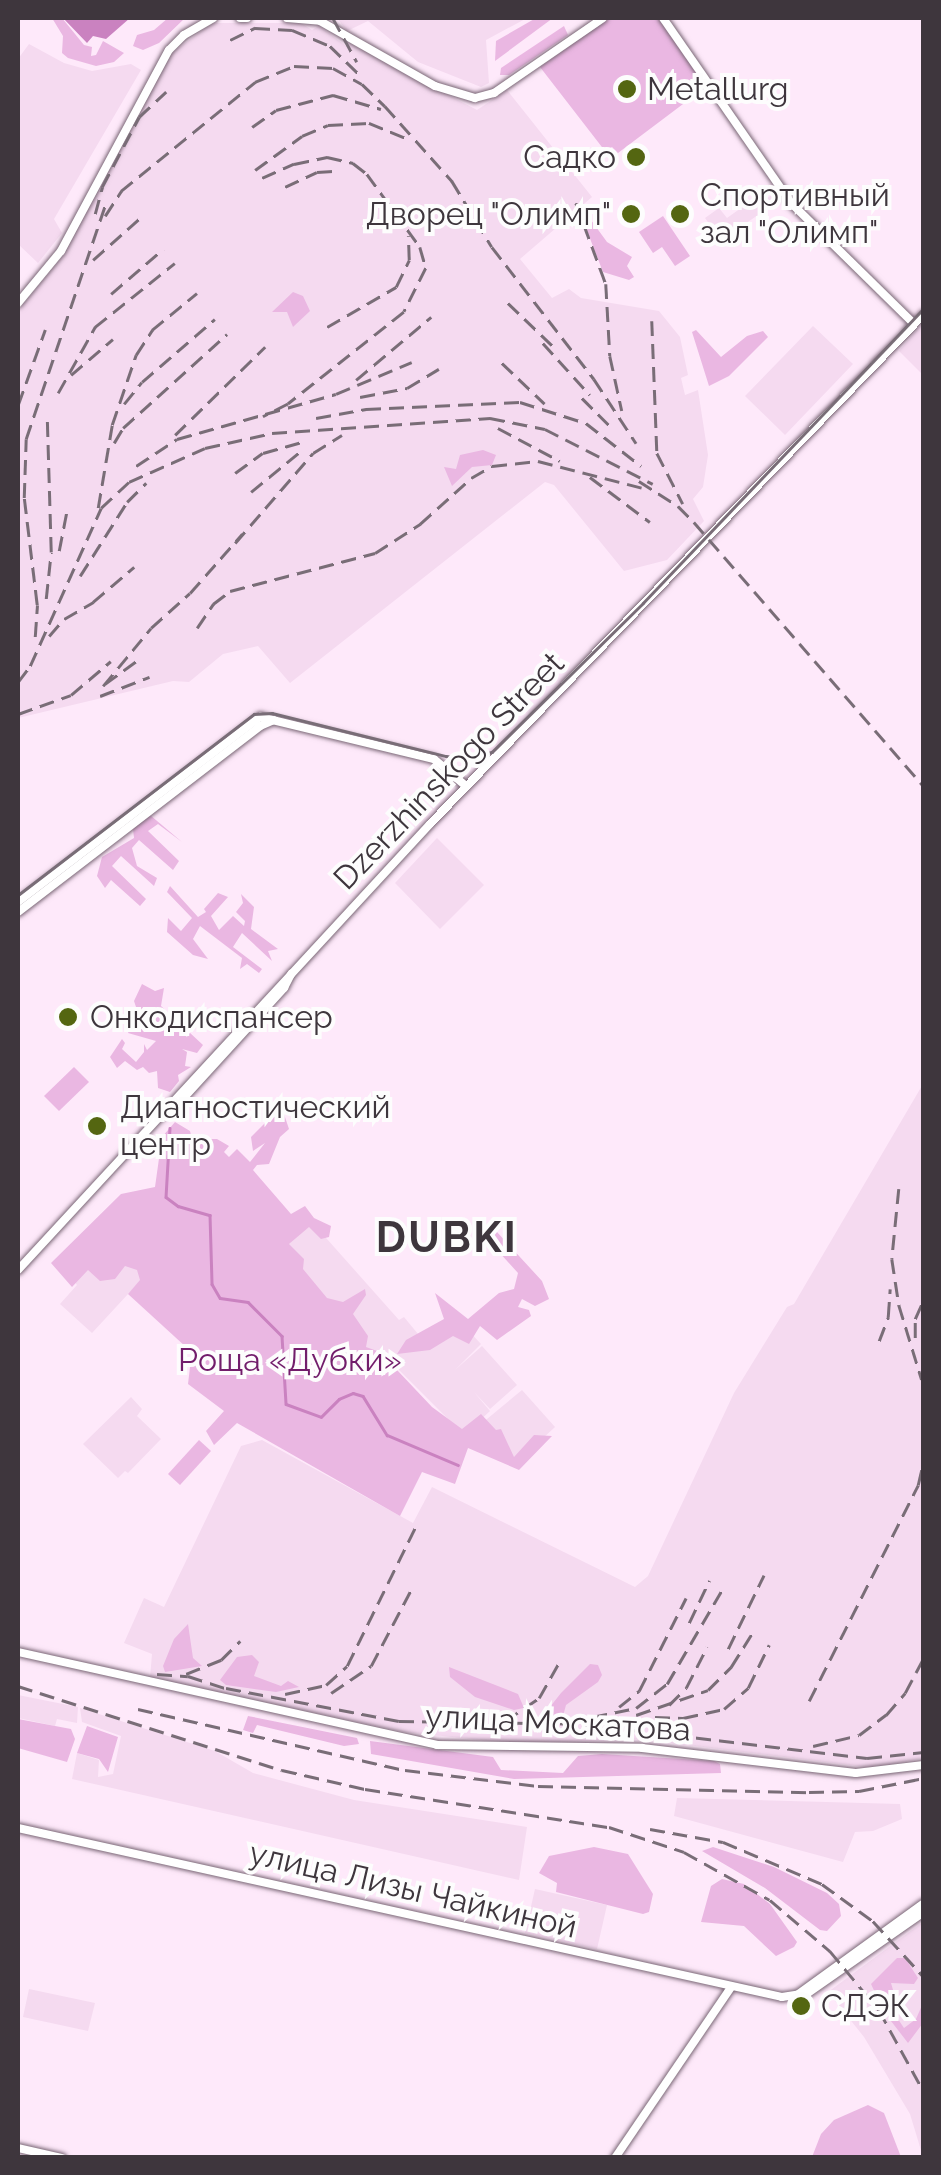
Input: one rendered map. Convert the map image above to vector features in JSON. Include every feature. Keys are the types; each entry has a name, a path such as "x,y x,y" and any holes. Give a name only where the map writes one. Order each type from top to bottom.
{"main road":[{"path":"18,303 60,252 170,50 184,35 216,18"},
{"path":"286,18 320,21 435,86 471,98 494,93 603,18"},
{"path":"663,18 792,204 914,324"},
{"name":"Dzerzhinskogo Street","path":"18,1270 154,1120 172,1111 284,988 292,970 466,786 924,314"},
{"path":"18,902 268,720 434,760 476,776"},
{"path":"434,760 466,786"},
{"path":"18,911 149,807"},
{"name":"улица Москатова","path":"18,1652 437,1746 642,1748 856,1774 924,1765"},
{"name":"улица Лизы Чайкиной","path":"18,1828 731,1987 797,1995"},
{"path":"797,1995 924,1903"},
{"path":"797,1995 808,1993 924,1912"},
{"path":"615,2158 731,1987"},
{"path":"18,2148 62,2158"}],"shaded area":[{"path":"63,18 130,18 106,39 93,36 87,43"},
{"path":"337,18 527,18 486,40 489,83 481,87 418,62 368,21 347,31"},
{"path":"212,23 301,23 312,30 319,26 346,46 349,43 477,110 507,90 592,197 520,259 552,298 569,289 581,298 659,311 680,337 688,375 681,378 685,395 698,390 708,455 703,487 693,499 704,521 667,560 624,571 554,485 545,482 290,683 258,646 223,654 189,682 173,681 18,718 18,311 63,256 168,56"},
{"path":"29,44 64,63 92,71 131,64 141,70 54,219 62,233 38,263 18,244 18,59"},
{"path":"780,189 785,197 721,240 705,218 719,208 727,218 748,203 753,208"},
{"path":"923,323 923,375 899,351"},
{"path":"813,326 853,364 785,435 745,396"},
{"path":"437,838 484,885 440,929 395,883"},
{"path":"923,1084 923,1758 874,1768 639,1739 520,1744 404,1732 150,1678 152,1654 124,1643 144,1598 164,1607 241,1446 262,1440 413,1523 432,1487 635,1587 648,1576 734,1393 787,1307 794,1304"},
{"path":"311,1221 399,1320 404,1317 423,1340 453,1314 481,1344 455,1370 482,1346 517,1385 490,1409 474,1392 490,1411 464,1435 389,1360 378,1367 290,1261 289,1244"},
{"path":"115,1236 131,1250 141,1280 92,1333 60,1304 77,1285 73,1280"},
{"path":"522,1390 555,1427 513,1466 464,1438"},
{"path":"131,1397 142,1409 137,1416 161,1439 128,1473 125,1471 118,1478 83,1444"},
{"path":"18,1695 78,1707 77,1723 57,1719 55,1726 18,1718"},
{"path":"80,1708 215,1751 253,1773 354,1800 527,1827 519,1880 72,1779 77,1753 99,1760 98,1777 113,1774 121,1736 82,1722"},
{"path":"677,1798 900,1804 902,1819 873,1831 855,1832 843,1862 674,1816"},
{"path":"535,1889 607,1905 597,1949 525,1933"},
{"path":"923,1922 923,2157 910,2114 864,2037 828,1992"},
{"path":"29,1989 95,2003 88,2031 23,2017"}],"green space":[{"path":"52,18 62,18 84,45 92,47 91,56 96,55 103,41 124,53 114,62 96,66 68,58 62,53 63,36"},
{"path":"168,18 185,18 159,43 143,50 133,46 137,35 154,30"},
{"path":"536,18 553,18 495,61 496,41"},
{"name":"Metallurg","path":"609,18 659,18 703,78 693,85 699,92 618,153 612,147 605,151 540,67"},
{"path":"564,26 568,35 509,75 500,75 501,68"},
{"path":"663,216 690,256 675,266 662,247 653,253 639,232"},
{"path":"591,220 607,242 632,257 627,266 634,277 629,280 603,272 584,223"},
{"path":"293,292 303,296 310,311 293,327 287,312 272,312"},
{"path":"696,330 721,357 747,336 763,331 768,337 729,376 709,386 692,332"},
{"path":"483,450 496,455 492,465 472,467 452,486 444,467 456,469 460,455"},
{"path":"150,815 182,842 158,824 148,831 179,861 173,870 139,840 132,848 137,866 157,878 154,886 121,856 112,866 146,899 140,906 111,880 105,888 97,876 102,857 134,838 133,829"},
{"path":"170,886 198,917 218,893 228,897 211,916 219,930 233,916 244,926 245,921 236,912 243,903 241,894 254,907 251,929 278,949 268,951 272,961 242,933 233,947 262,969 259,973 247,964 240,969 242,958 200,926 193,939 208,959 193,955 167,932 168,918 181,931 192,918 167,892"},
{"path":"142,984 155,991 164,988 161,1006 203,1045 197,1053 182,1049 187,1052 185,1066 191,1067 178,1075 179,1081 170,1092 158,1088 157,1071 149,1073 143,1067 137,1070 125,1061 117,1068 110,1057 122,1039 122,1049 136,1062 144,1052 144,1044 147,1050 156,1041 128,1033 133,1022 128,1021 128,1014 137,1010 134,1001"},
{"path":"74,1067 89,1082 59,1111 44,1096"},
{"name":"Роща «Дубки»","path":"276,1112 284,1114 289,1129 280,1137 269,1164 257,1165 253,1170 291,1214 305,1206 314,1218 331,1226 329,1237 321,1239 309,1227 289,1244 304,1259 303,1269 327,1298 343,1302 365,1289 366,1295 353,1314 368,1336 366,1347 380,1352 432,1407 462,1429 481,1414 496,1430 501,1429 514,1457 534,1435 552,1436 519,1470 468,1448 455,1484 422,1472 400,1516 237,1423 214,1445 206,1431 224,1411 188,1384 190,1367 198,1358 128,1294 140,1280 137,1270 125,1266 115,1279 100,1281 88,1270 72,1287 51,1263 121,1194 155,1187 162,1137 175,1122 190,1131 192,1139 217,1139 229,1146 224,1152 229,1157 237,1149 250,1162 265,1143 253,1151 251,1137"},
{"path":"497,1232 542,1281 549,1299 535,1306 522,1299 518,1307 529,1310 531,1316 497,1340 480,1326 469,1344 453,1336 430,1350 397,1354 406,1340 444,1319 435,1293 468,1319 499,1293 514,1289 518,1273 489,1241 489,1233"},
{"path":"199,1440 211,1451 180,1485 168,1474"},
{"path":"188,1624 193,1658 202,1666 165,1672 163,1666 174,1639"},
{"path":"252,1655 259,1662 254,1676 281,1686 288,1681 299,1687 276,1692 226,1685 220,1680 237,1657"},
{"path":"590,1664 598,1665 602,1675 598,1682 566,1705 563,1716 548,1716 546,1712 561,1693"},
{"path":"449,1667 518,1694 524,1708 514,1710 475,1697 450,1677"},
{"path":"248,1716 357,1738 359,1744 344,1746 257,1725 253,1733 243,1730"},
{"path":"18,1719 71,1729 75,1739 67,1762 18,1748"},
{"path":"87,1726 118,1737 108,1772 99,1759 77,1753"},
{"path":"370,1741 493,1757 501,1770 563,1773 578,1756 602,1754 714,1761 720,1764 721,1773 514,1779 371,1754"},
{"path":"594,1847 628,1854 653,1894 649,1912 643,1914 556,1892 557,1883 539,1873 549,1856"},
{"path":"713,1847 774,1867 827,1893 839,1904 841,1916 827,1931 820,1930 765,1888 702,1851"},
{"path":"722,1879 744,1884 770,1904 797,1942 794,1947 776,1956 744,1926 701,1922 711,1886"},
{"path":"897,1958 905,1958 918,1978 914,1984 891,1983 898,2007 896,2016 904,2028 916,2019 923,2003 923,2023 908,2043 884,2012 871,1984"},
{"path":"868,2105 884,2113 901,2157 812,2157 821,2134 834,2120"}],"waterway":[{"path":"170,1128 166,1197 178,1206 210,1215 212,1284 220,1298 248,1302 282,1336 286,1404 321,1417 339,1399 353,1393 363,1396 387,1435 458,1465"}],"tram line":[{"path":"18,895 254,714 272,713 446,756 470,759 492,752 643,603 924,308"}],"railway":[{"path":"333,18 357,62"},
{"path":"230,40 255,28 292,30 330,46 361,76"},
{"path":"105,216 121,191 255,82 294,66 333,68 362,84 452,181 492,247 594,379 636,443"},
{"path":"95,214 102,187 139,117 166,92"},
{"path":"252,127 276,110 333,95 381,109"},
{"path":"255,170 302,136 328,125 369,123 408,139"},
{"path":"262,178 294,164 327,157 353,163 367,174 420,247 426,268 404,312 288,404 263,417"},
{"path":"285,187 317,172 333,171"},
{"path":"35,637 37,605 24,498 26,439 106,202"},
{"path":"576,203 606,284 610,356 622,411"},
{"path":"93,260 139,219"},
{"path":"327,327 396,287 409,260 408,236"},
{"path":"111,294 163,249"},
{"path":"58,393 95,327 175,263"},
{"path":"98,508 112,425 136,355 152,330 197,293"},
{"path":"508,303 555,348"},
{"path":"356,380 431,317"},
{"path":"124,404 142,382 215,319"},
{"path":"652,321 657,453 683,504"},
{"path":"18,405 45,330"},
{"path":"114,443 123,428 227,334"},
{"path":"71,375 113,339"},
{"path":"543,343 590,395"},
{"path":"175,435 265,347"},
{"path":"136,466 177,439 336,394 412,362"},
{"path":"502,363 545,404"},
{"path":"360,397 407,388 439,369"},
{"path":"582,398 614,430"},
{"path":"316,418 366,409 520,402 586,423 641,466"},
{"path":"18,682 30,666 101,508 129,482 205,448 272,433 490,418 545,429 653,484"},
{"path":"46,599 51,552 47,420"},
{"path":"498,428 560,461"},
{"path":"235,543 313,453 342,435"},
{"path":"235,473 263,453 305,441"},
{"path":"251,492 301,451"},
{"path":"197,628 213,604 230,591 375,553 420,524 471,478 492,466 538,461 647,489"},
{"path":"590,477 650,522"},
{"path":"639,481 678,506 694,522 924,787"},
{"path":"80,576 127,502 146,483"},
{"path":"59,551 67,510"},
{"path":"136,662 103,686 151,628 190,593 242,534"},
{"path":"49,636 64,619 93,602 134,567"},
{"path":"18,632 18,660"},
{"path":"18,714 71,695 111,661"},
{"path":"100,696 149,677"},
{"path":"899,1189 892,1259 899,1305 922,1380"},
{"path":"879,1341 888,1317 890,1289"},
{"path":"915,1338 915,1319 924,1299"},
{"path":"809,1701 918,1485 924,1459"},
{"path":"285,1694 326,1685 347,1666 417,1524"},
{"path":"728,1649 764,1575"},
{"path":"689,1623 709,1581"},
{"path":"331,1693 371,1666 412,1588"},
{"path":"592,1717 636,1708 667,1684 723,1588"},
{"path":"619,1707 639,1691 686,1598"},
{"path":"636,1715 708,1690 731,1667 752,1633"},
{"path":"186,1674 221,1660 240,1641"},
{"path":"655,1717 683,1718 724,1709 748,1688 769,1645"},
{"path":"669,1705 686,1688 707,1647"},
{"path":"813,1746 859,1735 886,1715 905,1693 924,1658"},
{"path":"505,1721 539,1698 561,1659"},
{"path":"157,1674 188,1676 226,1688 399,1721 582,1724 867,1758 924,1752"},
{"path":"18,1686 282,1770 365,1789 609,1827 684,1852 770,1900 830,1951 879,2010 924,2092"},
{"path":"138,1709 405,1770 538,1786 859,1791 924,1778"},
{"path":"650,1829 723,1842 822,1884 873,1921 924,1977"}],"place":[{"name":"Metallurg","path":"627,89"},
{"name":"Садко","path":"636,157"},
{"name":"Дворец \"Олимп\"","path":"631,214"},
{"name":"Спортивный зал \"Олимп\"","path":"680,214"},
{"name":"Онкодиспансер","path":"68,1017"},
{"name":"Диагностический центр","path":"97,1126"},
{"name":"СДЭК","path":"801,2006"}],"district":[{"name":"DUBKI","path":"447,1238"}]}
